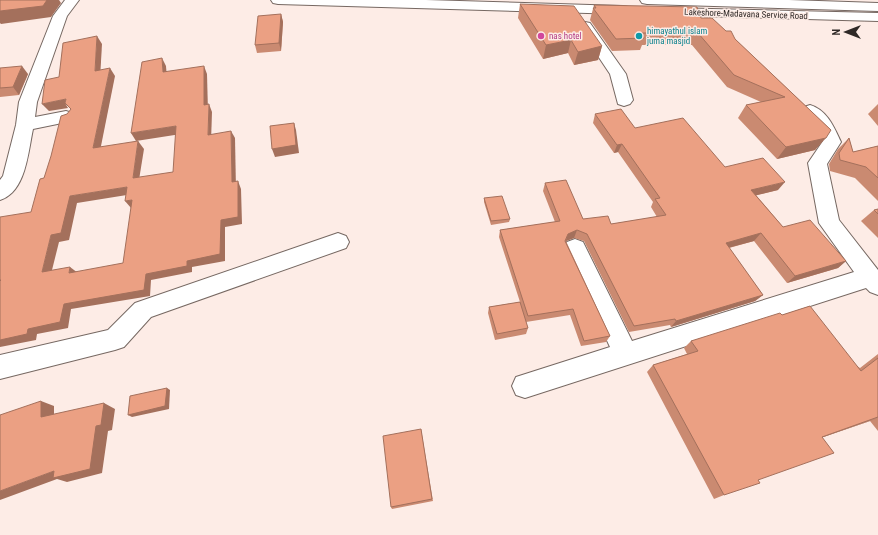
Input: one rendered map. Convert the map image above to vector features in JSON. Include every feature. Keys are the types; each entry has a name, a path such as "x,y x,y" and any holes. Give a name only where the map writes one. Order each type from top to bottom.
{"main road":[{"path":"0,193 12,179 25,125 28,102 60,16 72,0"},
{"name":"Lakeshore-Madavana Service Road","path":"278,0 573,8 705,7 878,17"},
{"path":"646,0 705,7 878,7"},
{"path":"705,7 725,32"},
{"path":"573,8 618,74 624,100"},
{"path":"524,386 625,353 874,281 829,223 817,163 832,142 823,123 796,99"},
{"path":"25,125 66,117"},
{"path":"0,367 115,338 143,310 338,242"},
{"path":"575,248 625,353"}],"building":[{"path":"0,0 47,0 43,6 0,11"},
{"path":"520,4 574,6 602,46 578,52 571,40 546,45"},
{"path":"594,5 697,7 701,18 712,18 726,31 731,31 735,39 831,130 826,138 786,147 746,105 785,97 734,75 698,33 642,33 644,38 616,39 593,8 596,8"},
{"path":"281,14 279,43 255,45 258,16"},
{"path":"97,36 95,71 110,68 93,148 138,141 133,178 173,172 176,126 131,133 142,62 162,58 163,72 204,66 204,105 209,104 208,135 231,131 232,182 238,181 238,217 221,220 220,254 187,261 187,266 146,274 144,290 64,304 60,322 28,329 27,334 0,340 0,217 31,212 40,179 44,178 51,156 61,116 67,114 71,109 65,103 66,99 42,104 45,80 59,77 63,43","holes":["127,187 125,201 132,200 123,263 69,273 70,267 42,272 51,235 61,233 70,196"]},
{"path":"22,66 13,87 0,88 0,68"},
{"path":"621,109 635,128 683,118 725,167 763,158 785,182 751,190 783,227 810,220 846,261 795,276 761,233 726,243 763,295 676,321 675,319 634,326 587,234 577,230 568,234 565,241 610,336 584,341 573,309 528,316 500,230 560,221 545,183 566,180 583,219 608,216 611,224 666,215 655,199 660,198 622,144 617,145 595,114"},
{"path":"294,123 296,145 272,149 270,126"},
{"path":"849,138 853,152 878,146 878,178 866,167 840,160 839,153"},
{"path":"502,196 510,219 491,221 484,198"},
{"path":"520,302 528,328 497,334 489,307"},
{"path":"810,306 861,371 878,358 878,417 822,437 834,453 758,480 760,483 724,495 653,365 698,351 691,341 780,313 782,315"},
{"path":"167,388 165,406 128,415 130,396"},
{"path":"41,401 41,417 104,403 101,425 96,426 90,469 53,478 54,471 0,491 0,415"},
{"path":"421,429 432,499 391,507 383,436"}],"place":[{"name":"nas hotel","path":"541,36"},
{"name":"himayathul islam juma masjid","path":"639,36"}]}
